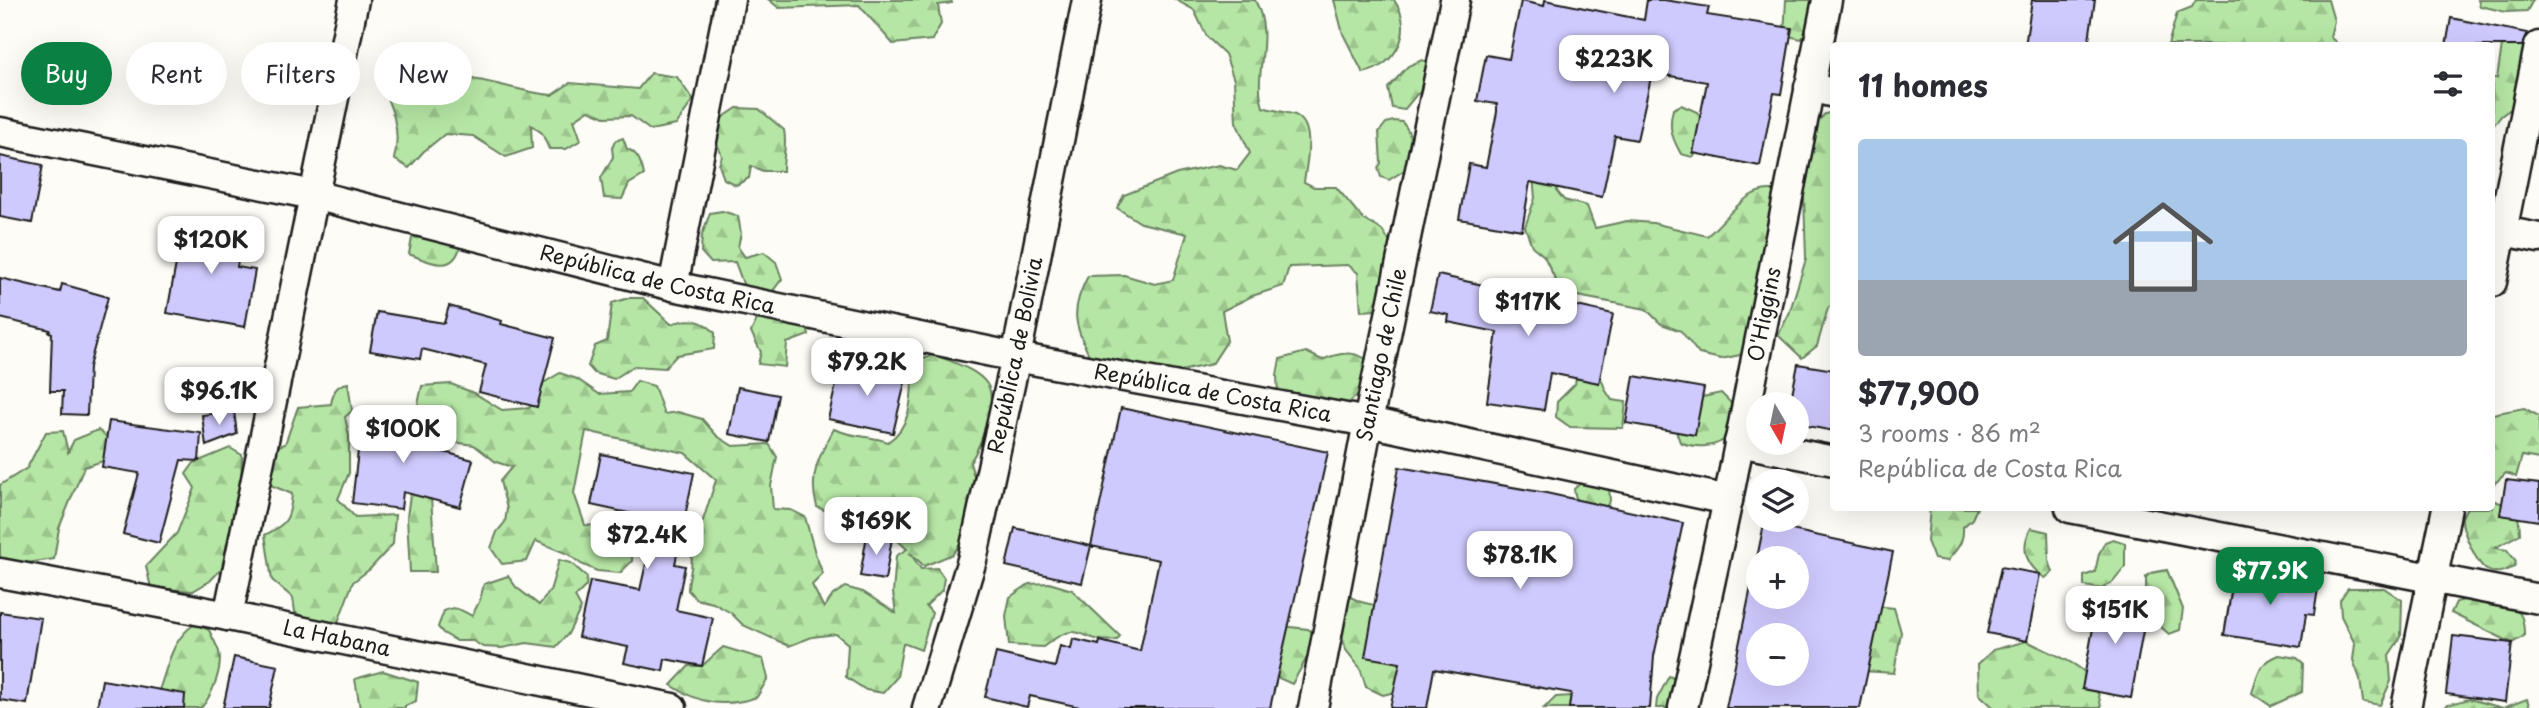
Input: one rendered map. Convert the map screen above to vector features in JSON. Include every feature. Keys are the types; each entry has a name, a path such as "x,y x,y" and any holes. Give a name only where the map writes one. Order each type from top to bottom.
{"street":[{"path":"228,616 354,0"},
{"path":"673,286 730,0"},
{"name":"República de Bolivia","path":"927,708 972,560 1087,0"},
{"name":"Santiago de Chile","path":"1312,708 1455,0"},
{"name":"O'Higgins","path":"1683,708 1739,442 1822,90 1827,0"},
{"path":"2495,251 2497,230 2539,46"},
{"name":"República de Costa Rica","path":"0,132 314,195 673,286 1016,356 1368,422 1728,500"},
{"path":"2497,230 2539,238"},
{"path":"1739,442 1830,460"},
{"path":"2085,511 2539,599"},
{"path":"2406,708 2446,511"},
{"name":"La Habana","path":"0,573 228,616 672,708"}],"green space":[{"path":"769,0 951,0 952,3 938,5 941,24 932,40 893,44 859,5 779,8"},
{"path":"1176,0 1255,0 1263,28 1260,94 1263,107 1297,116 1303,121 1308,137 1304,182 1314,187 1336,187 1363,219 1382,230 1390,242 1388,267 1377,310 1361,311 1358,273 1348,265 1289,267 1283,286 1252,296 1222,311 1227,341 1212,364 1172,373 1092,362 1078,329 1076,310 1088,276 1124,275 1155,284 1173,280 1187,234 1141,223 1117,208 1124,195 1177,174 1219,165 1237,170 1250,153 1236,122 1234,80 1225,54 1207,37 1194,10"},
{"path":"1334,0 1394,0 1403,23 1402,34 1399,45 1385,63 1363,73 1343,34"},
{"path":"1786,0 1825,0 1814,27 1801,39 1784,35"},
{"path":"2196,0 2328,0 2334,21 2330,37 2336,42 2169,42 2177,13 2192,7"},
{"path":"2478,0 2533,0 2527,11 2506,12 2480,6"},
{"path":"2509,42 2522,42 2525,45 2519,103 2495,123 2495,78 2502,46"},
{"path":"1422,60 1431,63 1423,92 1417,94 1404,110 1392,108 1388,88 1408,66"},
{"path":"651,73 677,77 693,100 676,125 650,130 631,116 605,117 589,110 574,120 581,140 566,149 549,149 542,133 531,125 532,148 506,157 473,136 445,134 409,168 394,159 397,137 390,105 472,105 472,79 552,95 570,83 638,89"},
{"path":"1681,105 1697,112 1706,123 1703,149 1692,157 1681,154 1672,133 1673,109"},
{"path":"737,108 759,109 784,130 783,171 763,171 751,166 749,178 736,185 724,179 719,165 722,156 710,126"},
{"path":"1830,113 1830,306 1817,346 1802,358 1778,335 1789,314 1806,259 1804,196 1811,128 1825,114"},
{"path":"1402,122 1409,133 1411,145 1406,169 1389,180 1381,177 1378,168 1381,163 1379,132 1386,123"},
{"path":"1563,137 1557,191 1564,200 1587,206 1595,228 1627,221 1653,223 1707,236 1747,198 1757,192 1777,191 1774,228 1766,234 1768,245 1748,347 1740,355 1721,359 1699,354 1681,331 1661,324 1646,309 1572,295 1560,289 1544,256 1532,246 1525,227 1535,198 1532,166"},
{"path":"623,138 627,149 639,159 644,175 629,184 622,199 604,198 601,178 613,157 612,148 615,141"},
{"path":"722,211 738,216 741,233 738,247 745,257 764,252 776,262 782,279 768,297 745,289 735,262 711,263 701,252 702,235 710,213"},
{"path":"414,228 461,243 458,253 448,263 441,264 409,254"},
{"path":"629,298 643,298 671,324 689,320 705,324 715,333 714,349 677,355 665,368 634,366 614,379 594,373 588,366 595,346 607,341 612,303"},
{"path":"762,309 805,321 809,335 787,343 785,367 758,364 761,352 751,332"},
{"path":"900,351 926,358 934,354 970,370 987,384 991,402 983,435 970,463 975,479 962,541 953,554 924,566 910,553 921,569 937,568 944,578 942,590 926,606 932,613 921,650 903,643 897,677 883,693 866,690 846,677 848,644 836,634 812,637 789,646 743,625 731,613 713,603 696,599 688,590 691,553 659,539 663,533 698,536 716,480 685,453 586,431 574,493 585,525 648,531 633,542 632,561 620,573 597,571 568,554 536,541 527,561 502,564 491,548 497,532 505,522 507,509 500,481 512,467 496,462 474,445 437,440 435,480 431,497 436,572 410,572 407,517 413,473 421,448 421,421 417,409 422,386 451,384 474,393 502,410 529,408 535,401 540,385 560,373 577,379 599,394 629,392 637,381 654,386 664,414 678,412 702,419 717,436 733,446 769,444 777,457 771,486 773,509 791,510 805,517 823,574 812,585 824,608 833,595 845,587 863,592 896,613 893,593 896,556 907,549 896,539 889,500 866,499 856,510 840,517 817,507 814,476 834,429 888,442 901,429 910,404 912,375 894,368"},
{"path":"1306,352 1322,360 1339,354 1353,354 1382,368 1340,411 1278,396 1277,375 1280,359"},
{"path":"1577,372 1599,373 1612,400 1626,402 1623,428 1570,427 1556,417 1557,402 1575,384"},
{"path":"348,383 352,411 345,417 349,436 349,473 338,499 355,517 395,515 393,544 370,569 353,582 337,625 312,623 295,612 293,598 272,580 265,535 286,520 292,494 266,483 269,449 285,444 298,407 331,404 335,390"},
{"path":"1721,393 1736,412 1731,430 1724,440 1706,446 1680,442 1675,428 1698,398"},
{"path":"2524,408 2539,416 2539,459 2522,456 2516,477 2506,473 2495,483 2495,413"},
{"path":"98,430 115,443 109,459 84,467 59,528 54,559 27,563 0,561 0,485 27,468 46,432 63,431 68,452 74,440"},
{"path":"230,448 242,455 241,490 232,525 228,562 210,581 193,591 151,588 146,566 177,533 195,488 186,474 194,463"},
{"path":"1585,479 1609,487 1610,501 1602,512 1577,505 1574,489"},
{"path":"2495,501 2514,511 2519,520 2520,534 2495,548 2507,550 2516,561 2514,567 2497,572 2483,567 2467,538 2462,518 2466,511 2495,511"},
{"path":"1930,511 1976,511 1972,519 1963,527 1959,545 1947,561 1934,559 1927,541"},
{"path":"2031,528 2048,532 2049,561 2053,572 2045,578 2033,568 2027,556 2026,542"},
{"path":"2113,539 2125,543 2125,567 2113,582 2102,589 2084,586 2084,576 2095,572 2105,542"},
{"path":"559,560 571,563 587,577 586,586 575,597 581,608 568,634 556,647 527,643 502,648 483,647 473,641 457,641 438,627 444,611 451,608 472,616 484,584 508,576 516,587 539,605 550,591"},
{"path":"2167,570 2183,609 2180,630 2169,634 2161,627 2159,613 2146,596 2146,577 2151,573"},
{"path":"1049,583 1072,590 1120,636 1117,640 1094,639 1074,632 1066,633 1043,647 1009,645 1006,616 1010,597 1029,584"},
{"path":"2348,588 2384,588 2402,600 2401,637 2389,655 2391,681 2380,705 2363,702 2360,679 2353,660 2355,644 2341,616 2340,600"},
{"path":"1348,596 1383,607 1402,666 1404,690 1383,695 1366,687 1360,668 1346,650 1340,629"},
{"path":"2468,599 2500,601 2515,607 2520,613 2524,636 2512,643 2451,613 2456,602"},
{"path":"1875,606 1894,608 1901,632 1894,673 1863,671"},
{"path":"195,624 209,630 219,652 218,674 209,696 201,708 151,708 178,641"},
{"path":"1281,626 1308,629 1312,632 1309,654 1292,684 1272,675"},
{"path":"2027,641 2085,672 2098,693 2101,708 1994,708 1979,694 1978,664 1993,650"},
{"path":"723,647 763,659 768,678 757,697 734,702 712,702 692,696 671,685 689,666 702,666"},
{"path":"2279,655 2297,658 2303,663 2302,692 2271,706 2252,693 2263,665"},
{"path":"383,671 418,682 416,701 405,708 360,708 355,679"},
{"path":"1669,676 1681,682 1682,708 1656,708 1657,699"},
{"path":"1571,696 1574,708 1544,708 1556,697"},
{"path":"2469,699 2503,708 2445,708 2447,705"},
{"path":"2527,699 2530,708 2503,708"}],"building":[{"path":"1545,0 1644,20 1647,0 1664,0 1709,7 1707,15 1792,28 1781,94 1774,93 1760,166 1693,153 1707,82 1652,73 1637,140 1615,136 1602,197 1530,182 1522,230 1459,219 1469,164 1486,167 1497,112 1497,104 1477,101 1486,55 1509,59 1521,1 1544,6"},
{"path":"2032,0 2095,0 2089,42 2026,42"},
{"path":"2451,18 2527,33 2522,46 2495,46 2495,42 2447,42"},
{"path":"0,156 43,165 32,223 0,217"},
{"path":"184,220 243,230 237,267 255,270 245,327 167,313"},
{"path":"1438,275 1613,314 1599,383 1550,373 1544,410 1487,402 1497,332 1448,322 1449,315 1430,311"},
{"path":"0,278 60,292 62,284 108,297 89,367 87,415 62,414 63,391 50,391 50,330 0,318"},
{"path":"449,306 502,321 501,324 555,338 537,407 479,392 486,365 422,349 420,359 370,351 377,312 444,323"},
{"path":"841,363 906,378 893,433 828,419"},
{"path":"1798,364 1830,369 1830,430 1810,426 1810,392 1792,392"},
{"path":"1634,376 1704,388 1695,435 1626,423"},
{"path":"738,387 778,395 769,442 729,434"},
{"path":"363,408 412,414 408,442 473,460 460,507 403,492 401,509 352,503"},
{"path":"1121,408 1328,452 1270,708 1084,708 1030,696 1027,707 985,697 996,653 1055,667 1060,646 1071,649 1073,639 1099,645 1100,641 1140,651 1159,560 1091,546"},
{"path":"234,411 237,434 206,446 202,415"},
{"path":"109,421 201,433 199,461 181,460 159,543 123,534 139,473 102,467"},
{"path":"601,454 694,473 675,564 685,566 676,610 713,618 702,666 665,659 663,671 624,663 628,647 578,637 590,581 640,590 656,519 591,505"},
{"path":"1399,467 1546,493 1683,523 1654,656 1650,708 1569,708 1571,693 1434,669 1427,708 1390,708 1400,663 1365,657"},
{"path":"2506,480 2539,484 2539,521 2500,515"},
{"path":"1015,528 1091,546 1082,583 1006,566"},
{"path":"1762,532 1801,532 1893,552 1860,708 1726,708 1746,609 1809,609 1809,546 1759,546"},
{"path":"867,535 892,538 885,580 860,576"},
{"path":"2001,567 2040,574 2027,641 1987,633"},
{"path":"2235,568 2319,581 2314,615 2306,614 2301,647 2224,635"},
{"path":"2099,595 2148,603 2131,698 2082,689"},
{"path":"0,612 41,618 27,704 0,700"},
{"path":"2453,636 2512,643 2505,702 2446,694"},
{"path":"234,657 278,666 269,708 223,708"},
{"path":"102,680 185,694 184,708 97,708"}]}
